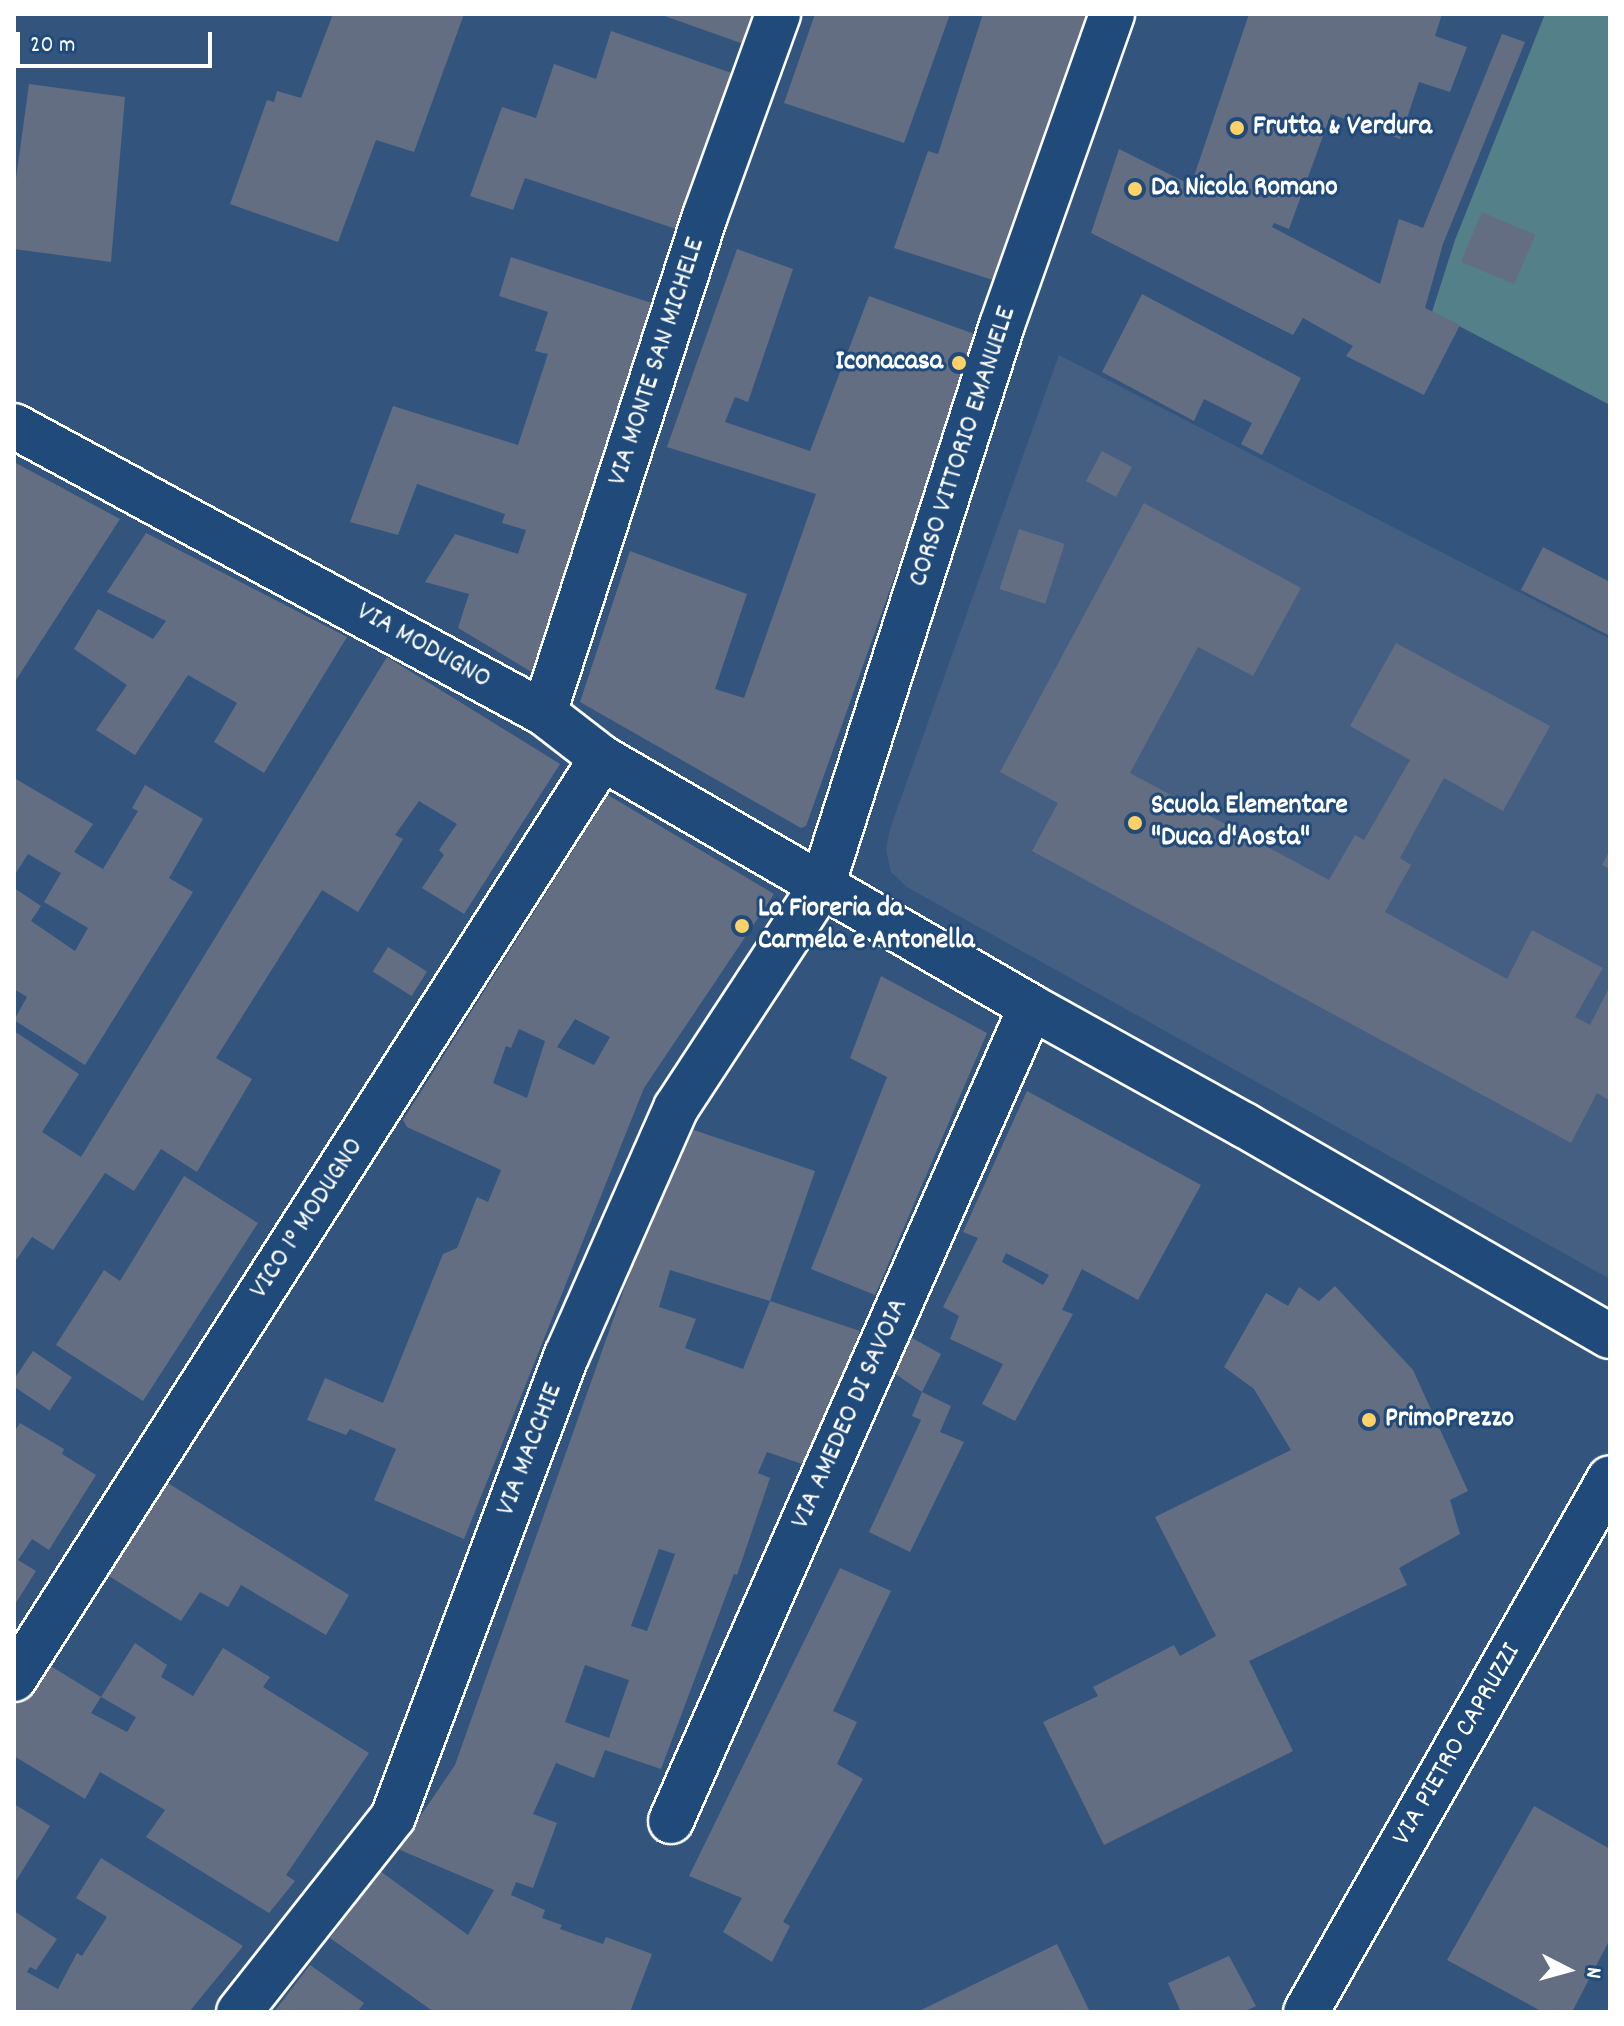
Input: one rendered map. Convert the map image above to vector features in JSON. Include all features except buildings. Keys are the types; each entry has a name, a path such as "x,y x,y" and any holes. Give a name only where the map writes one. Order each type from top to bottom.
{"street":[{"name":"VIA MONTE SAN MICHELE","path":"544,713 705,216 778,14"},
{"name":"CORSO VITTORIO EMANUELE","path":"823,883 1002,325 1112,14"},
{"name":"VIA MODUGNO","path":"14,426 544,713 602,758 823,883"},
{"name":"VICO 1° MODUGNO","path":"14,1679 602,758"},
{"path":"823,883 1031,1007 1244,1125 1610,1336"},
{"name":"VIA MACCHIE","path":"239,2012 393,1817 567,1355 676,1108 823,883"},
{"name":"VIA AMEDEO DI SAVOIA","path":"671,1821 1031,1007"},
{"name":"VIA PIETRO CAPRUZZI","path":"1306,2012 1610,1478"}],"shaded area":[{"path":"1059,355 1610,639 1610,1279 907,887 891,872 886,850 890,829"}],"green space":[{"path":"1545,14 1610,14 1610,405 1432,312 1455,240"}],"place":[{"name":"Frutta & Verdura","path":"1237,128"},
{"name":"Da Nicola Romano","path":"1135,189"},
{"name":"Iconacasa","path":"959,363"},
{"name":"Scuola Elementare \"Duca d'Aosta\"","path":"1135,823"},
{"name":"La Fioreria da Carmela e Antonella","path":"742,926"},
{"name":"PrimoPrezzo","path":"1369,1420"}]}
